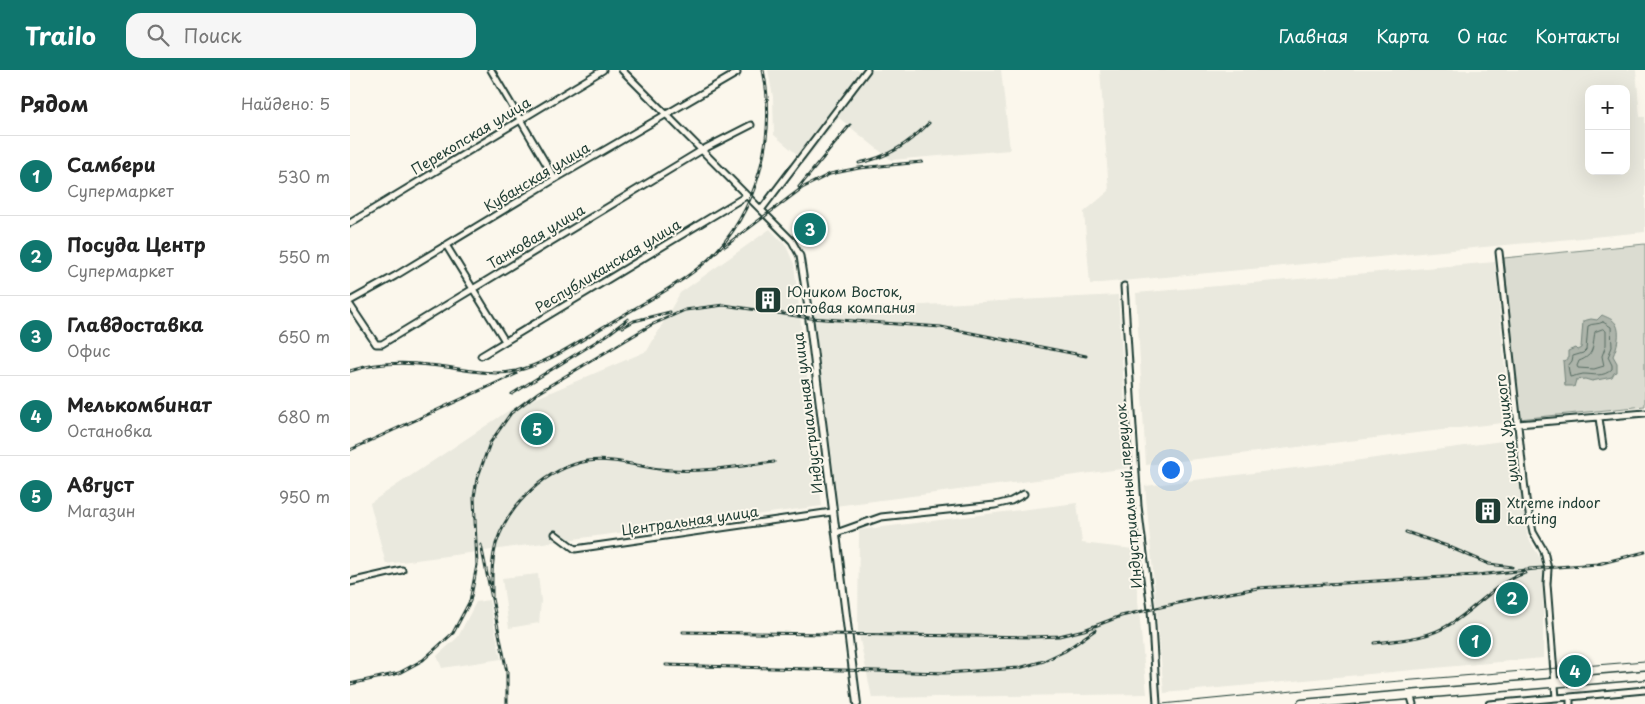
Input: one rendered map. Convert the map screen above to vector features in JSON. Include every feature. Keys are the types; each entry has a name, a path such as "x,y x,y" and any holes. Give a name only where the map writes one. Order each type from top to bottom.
{"main road":[{"path":"1302,704 1645,674"}],"street":[{"path":"490,70 555,179"},
{"name":"Перекопская улица","path":"350,223 604,70"},
{"name":"Индустриальная улица","path":"622,70 788,236 797,248 803,269 857,704"},
{"path":"761,210 867,70"},
{"name":"Кубанская улица","path":"350,303 555,179 737,73"},
{"name":"Танковая улица","path":"350,303 376,344 380,345 702,150 751,125"},
{"name":"Республиканская улица","path":"482,356 746,196"},
{"path":"446,245 505,341"},
{"name":"улица Урицкого","path":"1499,252 1529,516 1533,532 1544,551 1548,569 1556,698"},
{"name":"Индустриальный переулок","path":"1124,286 1138,506 1151,610 1158,704"},
{"path":"1518,424 1645,413"},
{"path":"1599,418 1603,446"},
{"path":"836,533 881,517 995,505 1011,501 1024,494"},
{"name":"Центральная улица","path":"555,534 575,549 832,512"},
{"path":"350,582 402,570"},
{"path":"1489,704 1645,690"},
{"path":"1410,694 1413,704"},
{"path":"1570,696 1570,704"}],"shaded area":[{"path":"768,70 1001,70 1010,150 891,160 839,118 805,161 774,135 773,97"},
{"path":"1100,70 1636,70 1640,117 1645,117 1645,232 1090,284 1084,212 1109,191"},
{"path":"770,229 786,246 794,264 822,506 386,564 370,503 511,409 647,351 680,293"},
{"path":"1645,244 1645,406 1519,419 1504,258"},
{"path":"1495,262 1510,422 1146,465 1136,293"},
{"path":"1118,295 1129,468 835,506 809,311"},
{"path":"1517,439 1527,536 1543,563 1543,658 1164,693 1145,486"},
{"path":"1077,503 1082,543 1133,549 1147,694 872,698 858,630 859,530"},
{"path":"538,574 541,601 539,623 509,628 502,578"},
{"path":"489,600 501,659 442,668 437,656 458,637 476,602"}],"water":[{"path":"1602,315 1616,324 1618,340 1613,356 1617,363 1617,372 1612,377 1592,381 1585,379 1576,380 1574,387 1565,386 1563,361 1568,359 1568,351 1581,348 1583,321 1597,320"}],"tram line":[{"path":"1162,704 1364,684 1645,661"}],"railway":[{"path":"350,371 369,366 399,363 494,373 516,371 541,363 686,277 709,259 726,240 740,219 751,196 760,171 765,146 767,95 763,70"},
{"path":"859,163 880,157 897,149 929,123"},
{"path":"799,187 850,125"},
{"path":"725,246 802,188 830,174 859,168 922,162"},
{"path":"350,684 399,673 423,660 453,633 470,601 477,565 474,497 477,479 490,443 511,413 539,392 651,325 685,310 724,305 810,318 941,327 1086,356"},
{"path":"623,327 634,321 670,312"},
{"path":"512,394 607,335 628,319"},
{"path":"350,450 516,374"},
{"path":"492,597 493,557 502,529 510,515 531,490 558,471 573,465 598,460 661,469 684,470 774,462"},
{"path":"1406,532 1447,546 1489,564 1512,567"},
{"path":"481,545 507,672 507,704"},
{"path":"1529,569 1598,564 1645,552"},
{"path":"683,632 1059,636 1084,630 1121,616 1196,599 1258,588 1477,575 1536,569"},
{"path":"1374,643 1424,636 1443,628 1461,617 1505,582 1525,573"},
{"path":"666,665 945,673 1019,668 1044,661 1065,651 1095,630"}],"place":[{"name":"Главдоставка","path":"810,229"},
{"name":"Юником Восток, оптовая компания","path":"768,300"},
{"name":"Август","path":"537,429"},
{"name":"Xtreme indoor karting","path":"1488,511"},
{"name":"Посуда Центр","path":"1512,598"},
{"name":"Самбери","path":"1475,641"},
{"name":"Мелькомбинат","path":"1575,671"}]}
